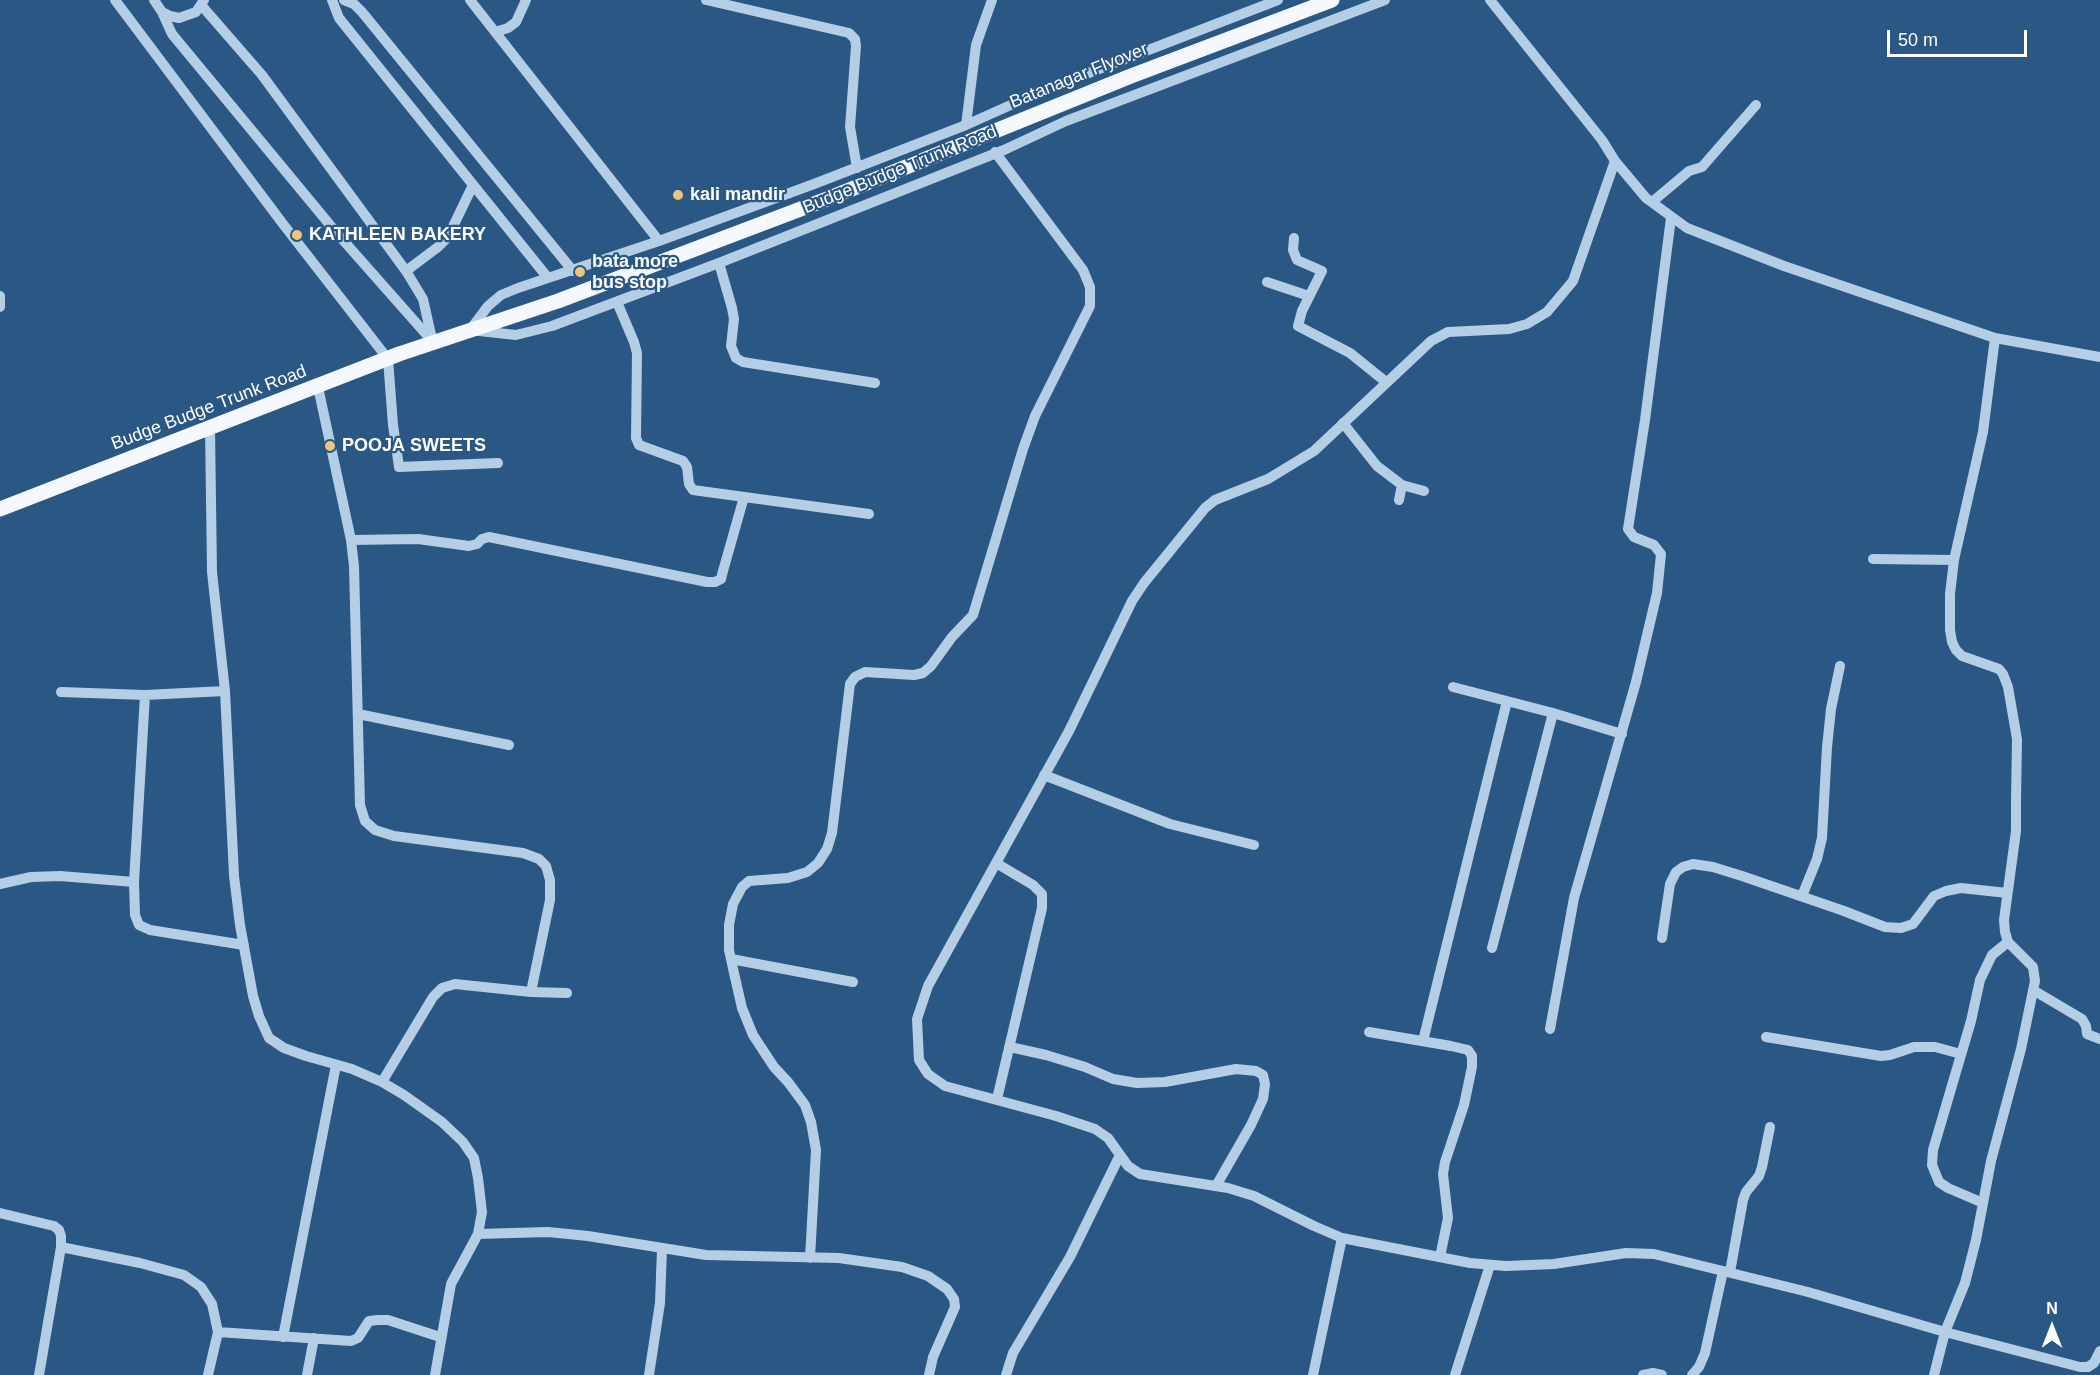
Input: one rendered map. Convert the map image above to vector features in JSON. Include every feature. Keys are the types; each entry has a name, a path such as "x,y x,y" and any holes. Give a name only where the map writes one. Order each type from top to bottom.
{"main road":[{"name":"Batanagar Flyover","path":"433,342 558,301 827,199 1131,76 1332,0"},
{"name":"Budge Budge Trunk Road","path":"0,509 433,342"}],"street":[{"path":"115,0 387,359 399,467 498,463"},
{"path":"154,0 172,34 335,231 433,342"},
{"path":"332,0 339,18 548,278"},
{"path":"344,0 354,4 362,12 573,271"},
{"path":"470,0 659,241"},
{"path":"495,32 508,28 516,22 526,0"},
{"path":"706,0 849,33 855,39 850,127 857,168"},
{"path":"966,125 976,45 992,0"},
{"name":"Budge Budge Trunk Road","path":"470,330 488,306 501,295 518,288 659,241 857,168 966,125 1042,91 1278,0"},
{"name":"Budge Budge Trunk Road","path":"470,330 516,335 552,326 719,263 1000,151 1066,121 1385,0"},
{"path":"1490,0 1602,140 1615,161 1652,202 1687,228 1784,266 1995,338 2100,357"},
{"path":"162,12 178,18 188,16 203,3 262,75 406,272 423,299 433,342"},
{"path":"1652,202 1689,171 1702,167 1756,105"},
{"path":"810,1258 816,1150 811,1122 805,1105 774,1067 753,1035 742,1008 731,959 729,925 733,904 742,887 749,880 788,878 807,872 818,863 827,849 832,833 850,684 855,677 865,672 914,675 923,673 973,615 1035,416 1090,306 1090,287 1083,270 1000,151"},
{"path":"1615,161 1573,281 1547,312 1527,324 1509,329 1459,331 1431,341 1314,451 1287,469 1215,500 1205,508 1144,583 1132,601 1069,731 928,986 917,1019 919,1060 928,1074 945,1086 998,1099 1095,1129 1108,1138 1128,1166 1140,1174 1216,1186 1254,1197 1342,1238 1440,1257 1506,1266 1554,1264 1626,1254 1654,1254 1808,1292 1945,1332 2079,1367 2088,1368 2094,1364 2100,1351"},
{"path":"406,272 448,237 473,185"},
{"path":"1550,1029 1574,898 1622,734 1652,615 1662,559 1658,548 1634,537 1628,529 1645,420 1671,218"},
{"path":"1294,238 1293,250 1297,260 1322,271 1309,296 1298,326 1350,353 1386,382"},
{"path":"719,263 734,319 732,346 736,358 743,362 874,383"},
{"path":"1267,282 1309,296"},
{"path":"0,296 0,307"},
{"path":"617,302 634,342 636,353 636,438 639,445 683,461 687,467 689,484 693,490 869,514"},
{"path":"1934,1375 1945,1332 1965,1283 1991,1161 2035,981 2033,967 2008,942 2005,932 2004,920 2016,831 2017,739 2008,687 1999,669 1962,656 1952,642 1950,594 1954,560 1983,432 1995,338"},
{"path":"318,387 351,540 354,566 360,805 365,821 375,830 394,836 523,853 539,858 546,866 550,880 550,900 531,992"},
{"path":"1343,423 1377,466 1402,485 1424,491"},
{"path":"210,428 213,594 225,691 234,876 244,945 259,1016 270,1038 284,1048 382,1083 404,1095 442,1122 463,1142 474,1158 482,1212 478,1234 451,1284 440,1336 435,1375"},
{"path":"1399,500 1402,485"},
{"path":"351,540 418,539 469,546 489,537 714,582 721,579 744,497"},
{"path":"1873,559 1954,560"},
{"path":"1802,896 1822,838 1827,747 1831,709 1840,666"},
{"path":"1453,687 1622,734"},
{"path":"61,692 145,695 225,691"},
{"path":"145,695 134,882 135,915 139,925 150,930 244,945"},
{"path":"1423,1041 1507,701"},
{"path":"1492,948 1553,713"},
{"path":"358,714 509,746"},
{"path":"1044,775 1170,824 1254,845"},
{"path":"996,862 1033,885 1041,894 1041,908 998,1099"},
{"path":"1662,938 1670,884 1676,872 1693,864 1713,867 1802,896 1885,927 1901,928 1913,924 1934,896 1946,891 1962,888 2007,893"},
{"path":"0,884 31,877 60,876 134,882"},
{"path":"1983,1203 1939,1182 1932,1165 1933,1150 1971,1021 1980,980 1992,955 2008,942"},
{"path":"731,959 853,982"},
{"path":"382,1083 433,997 442,988 455,984 531,992 567,993"},
{"path":"2033,990 2082,1019 2087,1034 2100,1039"},
{"path":"1368,1032 1468,1050 1472,1056 1464,1105 1443,1174 1448,1218 1440,1257"},
{"path":"1766,1037 1881,1056 1914,1047 1935,1047 1961,1054"},
{"path":"1010,1047 1085,1067 1113,1079 1137,1083 1165,1082 1236,1070 1256,1071 1263,1075 1265,1084 1263,1099 1251,1125 1216,1186"},
{"path":"283,1336 336,1065"},
{"path":"1692,1375 1699,1368 1705,1353 1727,1272 1743,1200 1746,1192 1759,1176 1770,1127"},
{"path":"1006,1375 1013,1353 1024,1331 1070,1257 1120,1155"},
{"path":"0,1213 54,1226 59,1230 61,1247 39,1375"},
{"path":"478,1234 548,1232 706,1255 851,1260 902,1267 927,1276 947,1289 956,1307 933,1357 929,1375"},
{"path":"1313,1375 1342,1238"},
{"path":"61,1247 184,1275 201,1287 212,1304 218,1332 208,1375"},
{"path":"650,1375 660,1303 662,1249"},
{"path":"1455,1375 1490,1265"},
{"path":"218,1332 351,1341 358,1338 369,1321 388,1320 440,1336"},
{"path":"307,1375 314,1338"},
{"path":"1643,1375 1653,1373 1662,1375"}],"place":[{"name":"kali mandir","path":"678,195"},
{"name":"KATHLEEN BAKERY","path":"297,235"},
{"name":"bata more bus stop","path":"580,272"},
{"name":"POOJA SWEETS","path":"330,446"}]}
